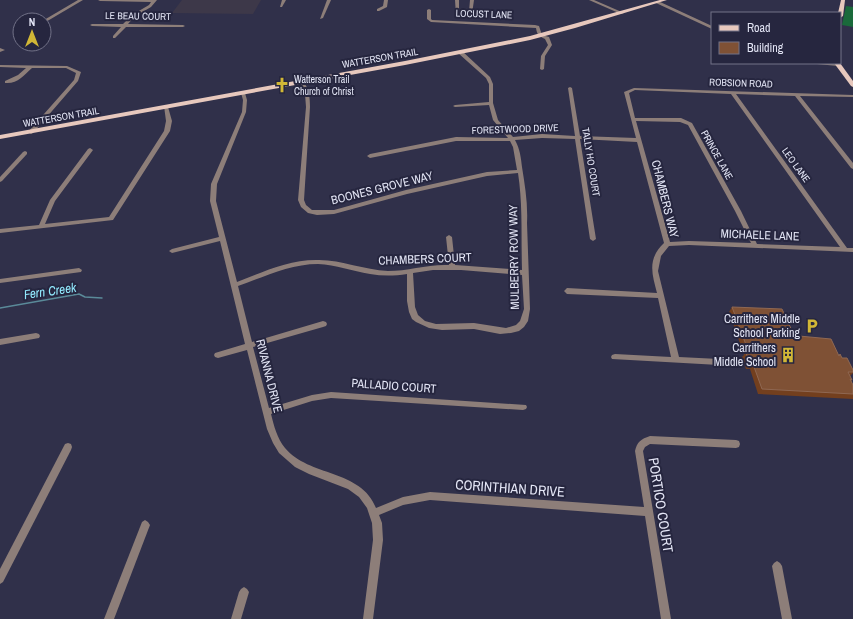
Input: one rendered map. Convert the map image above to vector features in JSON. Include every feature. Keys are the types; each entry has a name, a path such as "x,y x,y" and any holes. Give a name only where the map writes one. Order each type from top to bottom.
{"main road":[{"name":"WATTERSON TRAIL","path":"0,137 302,82 542,36 665,0"},
{"path":"841,12 843,0"},
{"path":"838,64 853,85"}],"street":[{"path":"52,17 82,0"},
{"path":"100,0 155,1"},
{"path":"281,6 284,0"},
{"path":"321,18 329,0"},
{"path":"378,10 384,7 386,0"},
{"path":"457,0 457,14 471,13 472,0"},
{"path":"593,0 622,13"},
{"path":"114,38 133,16 148,8 155,1"},
{"path":"657,2 711,28"},
{"name":"LOCUST LANE","path":"429,10 431,12 429,19 431,21 536,26 538,27 539,33 542,36"},
{"name":"LE BEAU COURT","path":"92,24 184,26"},
{"path":"542,36 549,41 550,45 543,56 542,69"},
{"name":"MULBERRY ROW WAY","path":"410,272 412,307 416,318 421,323 431,326 474,326 504,331 514,330 522,326 524,322 527,309 525,273 525,210 516,147 512,139 496,120 491,103 491,84 488,77 460,52"},
{"path":"0,66 67,67 73,68 80,73 76,80 30,132"},
{"path":"18,77 31,66"},
{"name":"BOONES GROVE WAY","path":"302,82 307,94 308,107 302,200 303,206 310,212 334,212 406,192 487,174 520,171"},
{"name":"TALLY HO COURT","path":"570,88 593,239"},
{"name":"ROBSION ROAD","path":"629,90 853,96"},
{"name":"CHAMBERS WAY","path":"629,90 626,93 667,244 662,248 655,262 655,271 676,360"},
{"name":"RIVANNA DRIVE","path":"243,92 245,106 243,118 213,189 213,201 266,412 275,440 286,455 302,466 348,483 362,494 374,513 377,522 378,540 368,619"},
{"name":"LEO LANE","path":"732,92 845,249"},
{"path":"796,94 853,167"},
{"path":"455,106 491,103"},
{"path":"0,231 41,228 111,218 167,131 170,121 166,107"},
{"name":"PRINCE LANE","path":"633,119 681,120 690,124 738,211 754,246"},
{"name":"FORESTWOOD DRIVE","path":"370,156 456,139 512,139 542,136 638,140"},
{"path":"41,228 52,201 90,150"},
{"path":"0,180 25,153"},
{"path":"449,237 452,267"},
{"path":"172,251 222,238"},
{"name":"MICHAELE LANE","path":"667,244 689,243 853,250"},
{"name":"CHAMBERS COURT","path":"234,285 293,265 312,262 332,263 372,272 410,272 437,267 471,267 525,273"},
{"path":"0,281 79,270"},
{"path":"566,291 661,296"},
{"path":"218,355 323,324"},
{"path":"0,342 36,336"},
{"path":"615,357 719,362"},
{"name":"PALLADIO COURT","path":"266,412 312,398 331,395 523,407"},
{"name":"PORTICO COURT","path":"666,619 647,512 639,451 642,443 650,440 736,444"},
{"path":"0,579 68,448"},
{"name":"CORINTHIAN DRIVE","path":"374,513 403,501 430,496 647,512"},
{"path":"109,619 145,525"},
{"path":"777,566 787,619"},
{"path":"236,619 244,592"}],"shaded area":[{"path":"182,0 261,0 253,14 172,13"}],"green space":[{"path":"846,6 853,7 853,27 842,25"}],"building":[{"name":"Carrithers Middle School","path":"732,307 782,309 793,333 797,333 799,336 831,339 839,356 840,354 842,358 847,358 853,370 853,372 848,372 852,380 850,379 853,385 853,394 762,389 753,364 750,364 746,353 749,353"}],"waterway":[{"name":"Fern Creek","path":"0,308 79,294 85,297 102,298"}],"place":[{"name":"Watterson Trail Church of Christ","path":"282,85"},
{"name":"Carrithers Middle School Parking","path":"812,326"},
{"name":"Carrithers Middle School","path":"788,355"}]}
